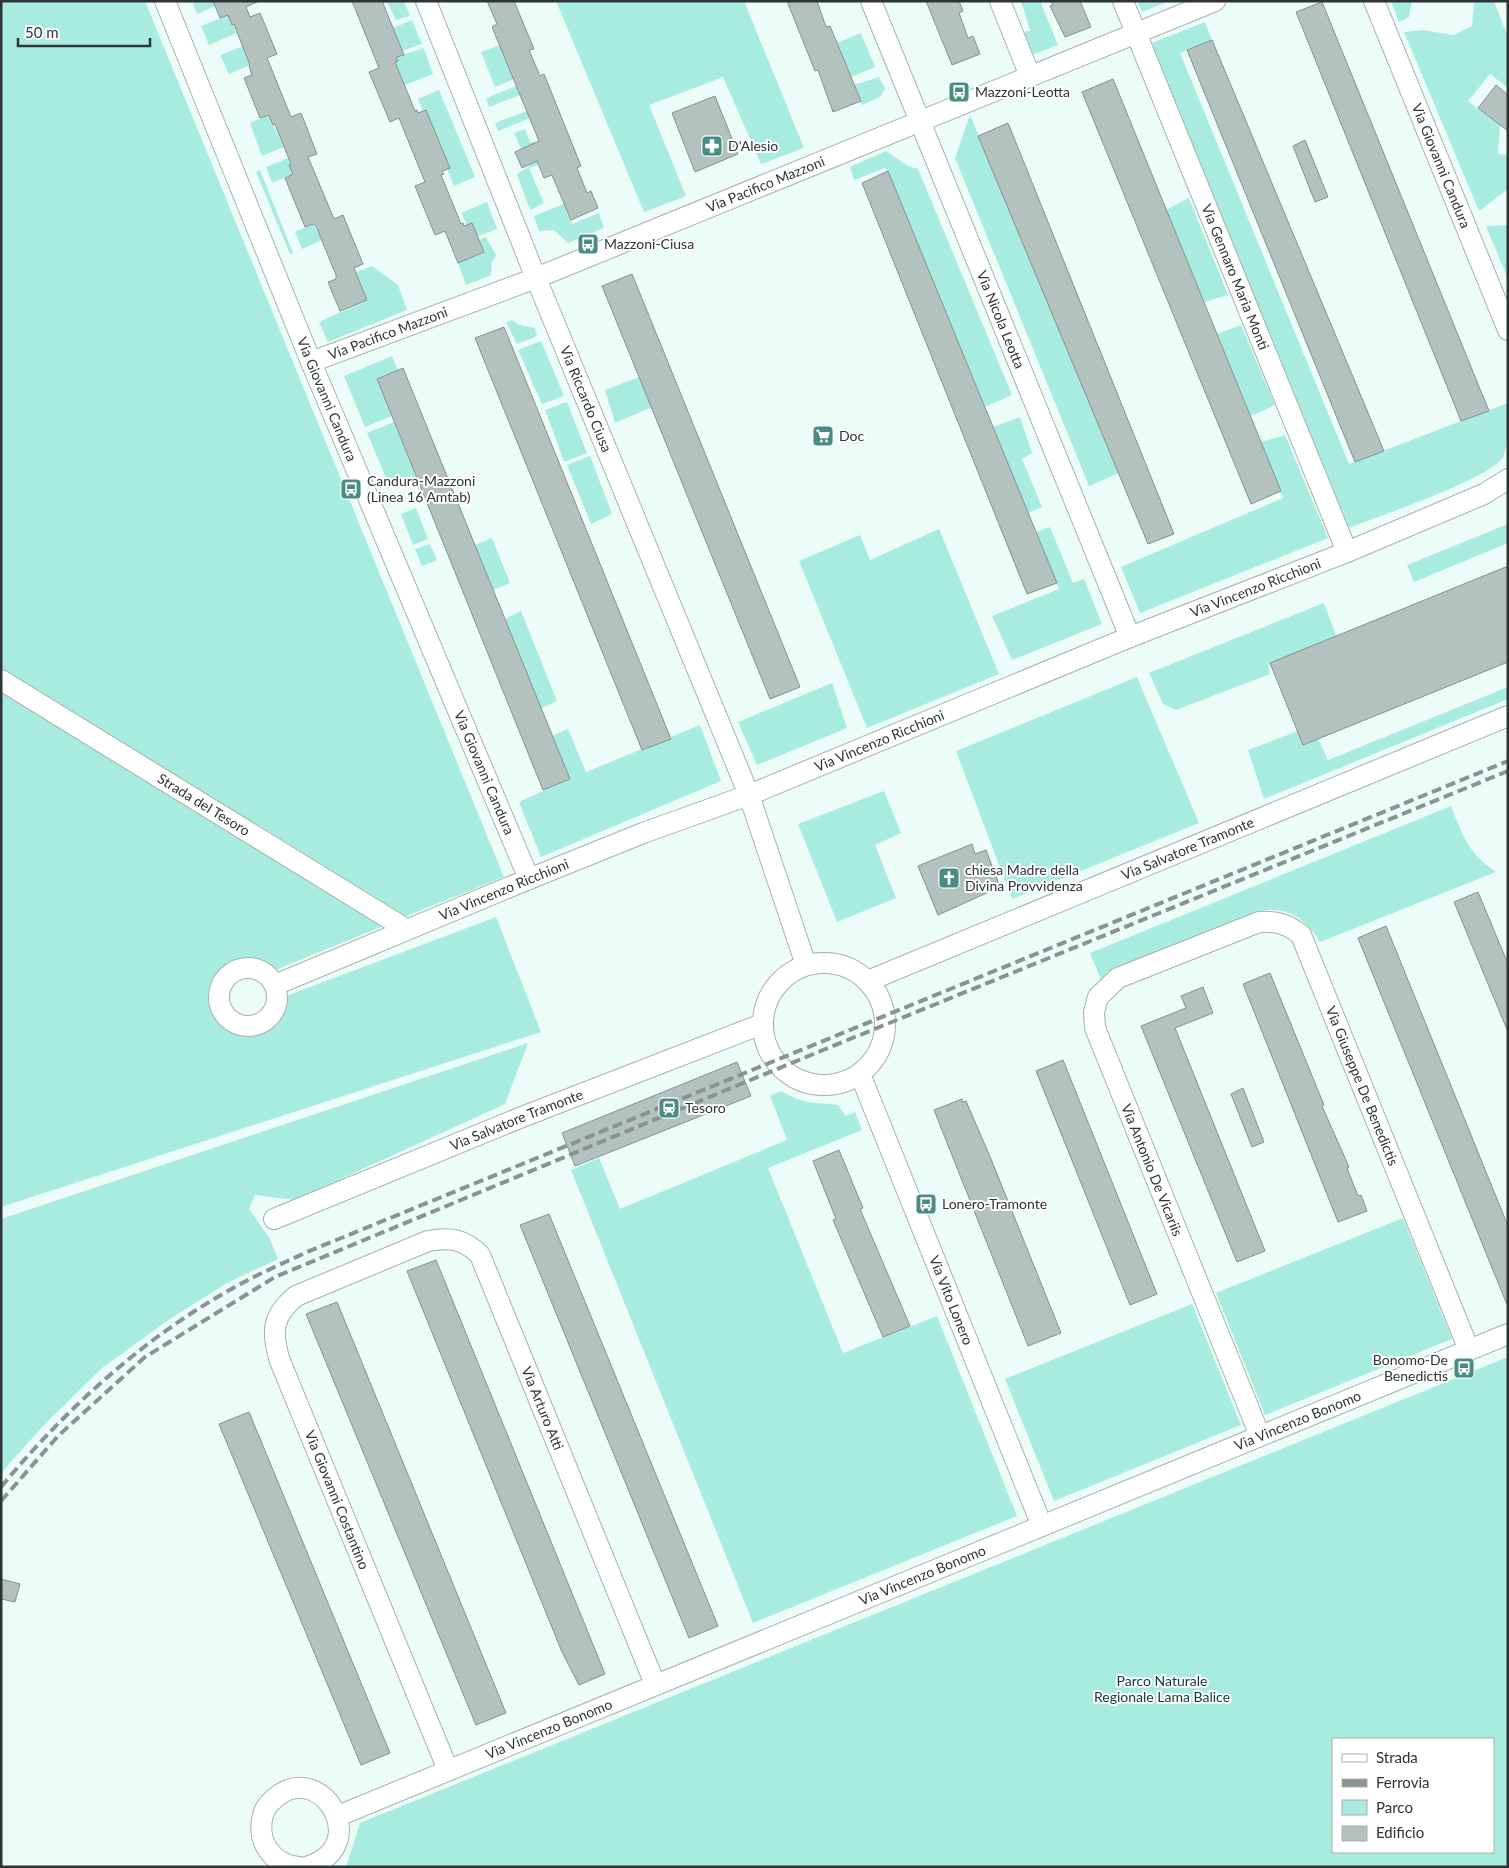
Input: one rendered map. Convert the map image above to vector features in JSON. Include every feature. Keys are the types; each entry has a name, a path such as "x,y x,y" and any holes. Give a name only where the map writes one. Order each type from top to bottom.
{"street":[{"name":"Via Giovanni Candura","path":"166,1 311,362 529,879"},
{"name":"Via Riccardo Ciusa","path":"426,1 536,278 749,795 806,965"},
{"name":"Via Nicola Leotta","path":"871,1 1130,637"},
{"path":"1000,1 1030,76"},
{"name":"Via Gennaro Maria Monti","path":"1123,1 1347,552"},
{"name":"Via Pacifico Mazzoni","path":"311,362 536,278 1216,1"},
{"name":"Via Giovanni Candura","path":"1374,1 1508,330"},
{"name":"Via Vincenzo Ricchioni","path":"275,986 406,929 529,879 643,833 749,795 1130,637 1347,552 1484,494 1508,480"},
{"name":"Strada del Tesoro","path":"1,680 406,929"},
{"name":"Via Salvatore Tramonte","path":"868,981 1508,716"},
{"name":"Via Giuseppe De Benedictis","path":"1188,951 1259,922 1275,922 1290,926 1301,935 1469,1350"},
{"name":"Via Antonio De Vicariis","path":"1188,951 1118,978 1107,986 1098,997 1094,1012 1095,1028 1260,1436"},
{"path":"823,962 839,964 855,971 868,981 881,1003 884,1012 885,1030 880,1047 871,1063 860,1074 841,1083 822,1085 804,1082 787,1073 773,1060 765,1043 762,1024 765,1005 774,987 788,974 806,965 823,962"},
{"name":"Via Salvatore Tramonte","path":"274,1219 522,1117 762,1024"},
{"name":"Via Vito Lonero","path":"860,1074 1042,1526"},
{"name":"Via Arturo Atti","path":"358,1270 428,1241 445,1238 460,1240 471,1246 480,1255 655,1684"},
{"name":"Via Giovanni Costantino","path":"358,1270 296,1296 285,1305 274,1328 275,1345 448,1770"},
{"name":"Via Vincenzo Bonomo","path":"338,1816 1508,1334"},
{"path":"299,1867 278,1861 268,1852 262,1840 260,1826 263,1812 271,1801 288,1791 308,1789 321,1795 331,1804 338,1816 338,1839 333,1849 325,1858 306,1867"}],"green space":[{"path":"1,1 145,1 504,877 404,917 1,671"},
{"path":"192,1 213,1 215,6 197,14"},
{"path":"382,1 404,1 410,16 396,20 387,2 383,4"},
{"path":"556,1 744,1 804,148 761,164 723,77 649,105 686,196 644,212"},
{"path":"1021,1 1040,1 1058,45 1032,55 1023,33 1030,30"},
{"path":"1137,1 1169,1 1142,12"},
{"path":"1391,1 1412,1 1409,17 1399,22"},
{"path":"1474,1 1494,1 1508,37 1508,88 1490,74 1468,101 1500,125 1498,154 1508,155 1508,189 1479,211 1404,32 1423,30 1453,35 1472,26"},
{"path":"228,15 237,33 209,45 201,26"},
{"path":"412,20 422,44 402,51 393,28"},
{"path":"1205,22 1212,40 1180,53 1349,464 1508,403 1508,431 1505,451 1503,457 1494,466 1456,486 1349,528 1149,44"},
{"path":"861,33 875,67 851,77 837,43"},
{"path":"500,45 514,79 495,87 481,52"},
{"path":"243,46 250,65 229,74 220,55"},
{"path":"424,48 433,74 405,85 395,62 397,61 396,57"},
{"path":"879,77 885,89 880,97 862,105 854,85"},
{"path":"516,86 520,95 489,107 486,98"},
{"path":"439,90 475,177 454,186 447,169 450,168 426,110 423,111 418,99"},
{"path":"527,111 530,118 498,131 495,123"},
{"path":"269,115 284,147 262,156 250,123"},
{"path":"970,115 1119,473 1089,486 955,158"},
{"path":"525,129 530,142 540,143 547,162 529,168 544,203 530,210 517,174 529,167 514,133"},
{"path":"886,151 908,166 918,169 1012,395 985,407 888,171 885,168 854,180 850,167"},
{"path":"288,158 293,174 272,183 266,167"},
{"path":"260,170 293,253 290,254 256,172"},
{"path":"1189,198 1228,295 1204,302 1166,210"},
{"path":"487,202 497,229 478,236 472,223 467,225 461,213"},
{"path":"564,204 572,224 599,213 604,228 568,243 554,230 539,231 534,216"},
{"path":"313,224 322,240 302,249 295,232"},
{"path":"1508,225 1508,279 1486,226"},
{"path":"486,237 496,255 492,262 491,275 466,285 458,263 484,252 479,240"},
{"path":"372,266 398,285 407,310 328,342 319,322 367,300 356,272"},
{"path":"512,320 519,325 535,328 537,336 517,344 506,322"},
{"path":"1241,325 1275,405 1251,416 1217,334"},
{"path":"541,341 564,396 542,404 518,350"},
{"path":"392,356 398,370 377,379 392,416 365,427 344,376"},
{"path":"639,377 652,407 615,423 605,390"},
{"path":"567,402 587,453 564,462 545,410"},
{"path":"1020,417 1032,453 1022,459 1042,507 1028,513 993,427"},
{"path":"394,422 416,477 390,487 367,433"},
{"path":"1285,435 1328,538 1140,613 1121,567 1283,498 1261,442"},
{"path":"590,456 612,514 591,524 567,465"},
{"path":"416,508 428,539 413,545 401,514"},
{"path":"1508,524 1508,543 1414,582 1407,565"},
{"path":"1050,527 1073,583 1084,579 1102,624 1012,660 992,616 1059,589 1036,532"},
{"path":"939,529 999,674 867,728 799,561 860,535 870,560"},
{"path":"492,538 510,583 493,590 475,545"},
{"path":"430,544 437,560 422,566 415,549"},
{"path":"1324,603 1336,636 1268,665 1270,674 1176,710 1163,704 1149,673"},
{"path":"521,611 557,701 541,708 505,619"},
{"path":"1137,677 1199,823 1012,899 956,751"},
{"path":"832,683 847,728 757,765 738,722"},
{"path":"1508,687 1508,699 1264,799 1248,750 1298,731 1303,745 1318,739 1328,760"},
{"path":"1,689 381,922 381,927 273,971 253,959 230,963 214,975 208,994 211,1010 225,1029 248,1037 277,1025 286,996 496,917 541,1032 1,1207"},
{"path":"700,725 721,781 541,857 519,802 569,779 552,736 568,729 586,772"},
{"path":"884,791 901,833 875,845 896,898 837,922 798,824"},
{"path":"1451,806 1463,835 1473,851 1496,872 1320,942 1309,927 1296,916 1280,910 1261,911 1108,972 1101,980 1090,953"},
{"path":"528,1043 505,1104 295,1200 255,1195 249,1209 270,1239 278,1259 227,1283 170,1319 102,1368 44,1425 1,1473 1,1219"},
{"path":"781,1091 803,1101 838,1105 846,1116 855,1112 862,1130 768,1168 843,1353 937,1316 1017,1516 753,1623 571,1170 599,1158 620,1209 787,1140 770,1096"},
{"path":"1403,1218 1452,1339 1265,1415 1216,1293"},
{"path":"1192,1304 1241,1425 1054,1501 1005,1379"},
{"name":"Parco Naturale Regionale Lama Balice","path":"1508,1357 1508,1867 346,1867 360,1823"}],"building":[{"path":"213,1 259,1 246,7 250,17 260,13 277,54 267,58 291,117 301,113 317,154 308,157 334,219 343,215 363,264 354,268 367,300 340,311 328,282 336,279 336,275 316,226 313,224 305,227 285,178 293,174 289,165 291,164 275,124 273,125 269,115 260,118 244,78 252,75 234,24 232,25 228,15 220,18"},
{"path":"352,1 382,1 404,55 396,57 398,61 395,62 415,111 417,110 418,113 426,110 450,168 442,171 444,174 441,175 461,224 463,223 464,226 472,223 484,252 458,263 445,231 435,235 415,186 425,182 399,118 390,122 369,72 379,68"},
{"path":"487,1 514,1 534,49 529,50 540,76 544,74 581,166 577,168 587,193 591,191 598,208 571,220 552,175 544,178 537,161 522,168 515,152 539,141 492,27 497,24"},
{"path":"787,1 817,1 826,27 830,26 861,101 833,112 818,70 815,71"},
{"path":"926,1 959,1 963,11 959,13 968,38 973,36 980,54 952,65"},
{"path":"1051,1 1080,1 1091,27 1065,37 1050,6 1053,5"},
{"path":"1322,2 1489,411 1461,421 1296,12"},
{"path":"1212,40 1384,451 1355,462 1187,50"},
{"path":"1113,79 1281,491 1251,504 1082,92"},
{"path":"1496,85 1508,95 1508,131 1478,108"},
{"path":"715,96 738,154 695,172 672,113"},
{"path":"1008,123 1174,534 1148,544 978,136"},
{"path":"1305,140 1328,197 1315,202 1293,146"},
{"path":"888,171 1057,583 1027,594 862,183"},
{"path":"632,274 800,687 770,699 602,286"},
{"path":"504,327 671,739 642,750 475,338"},
{"path":"403,368 570,779 543,790 377,379"},
{"path":"1508,566 1508,662 1303,745 1270,663"},
{"name":"chiesa Madre della Divina Provvidenza","path":"972,844 975,854 986,850 1000,887 938,915 918,866"},
{"path":"1478,892 1508,964 1508,1032 1454,902"},
{"path":"1386,926 1508,1226 1508,1307 1358,938"},
{"path":"1270,973 1324,1105 1322,1106 1349,1167 1347,1168 1358,1196 1361,1195 1367,1211 1338,1222 1243,984"},
{"path":"1203,987 1213,1013 1175,1028 1265,1251 1237,1262 1141,1026 1186,1008 1181,996"},
{"path":"1063,1060 1157,1294 1130,1305 1036,1071"},
{"path":"737,1062 751,1096 575,1166 562,1133"},
{"path":"1243,1088 1264,1142 1252,1147 1231,1094"},
{"path":"962,1099 962,1102 966,1101 991,1159 1061,1333 1028,1346 934,1110"},
{"path":"839,1150 863,1208 860,1209 910,1326 883,1337 833,1220 836,1219 813,1161"},
{"path":"549,1214 718,1626 689,1638 520,1225"},
{"path":"436,1260 605,1674 579,1685 562,1652 407,1271"},
{"path":"337,1302 506,1713 476,1725 306,1314"},
{"path":"249,1412 390,1753 361,1765 219,1424"},
{"path":"1,1579 20,1584 15,1602 1,1599"}],"railway":[{"path":"1,1487 55,1427 114,1371 179,1322 248,1280 307,1252 1508,761"},
{"path":"1,1501 58,1436 145,1357 275,1277 823,1050 1508,771"}],"place":[{"name":"Mazzoni-Leotta","path":"959,92"},
{"name":"D'Alesio","path":"712,146"},
{"name":"Mazzoni-Ciusa","path":"588,244"},
{"name":"Doc","path":"823,436"},
{"name":"Candura-Mazzoni (Linea 16 Amtab)","path":"351,489"},
{"name":"chiesa Madre della Divina Provvidenza","path":"949,878"},
{"name":"Tesoro","path":"669,1108"},
{"name":"Lonero-Tramonte","path":"926,1204"},
{"name":"Bonomo-De Benedictis","path":"1464,1368"}]}
